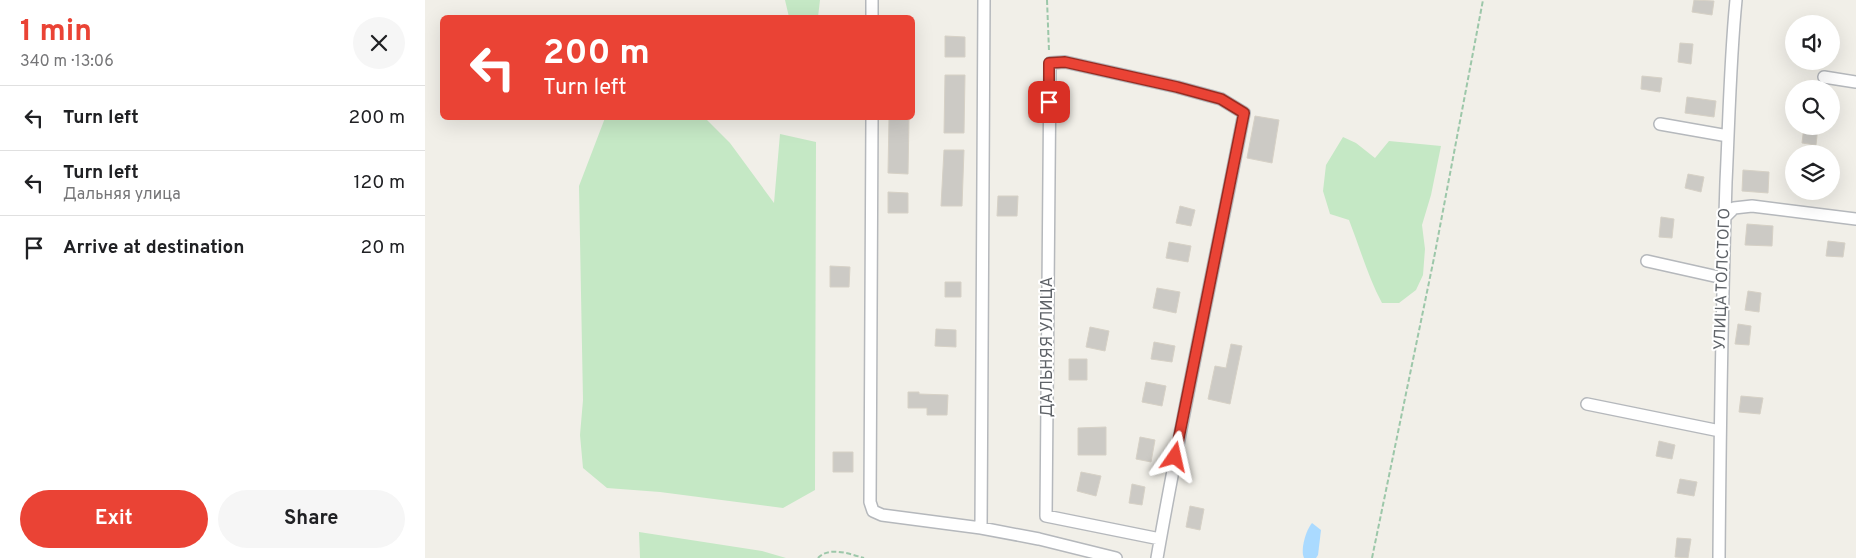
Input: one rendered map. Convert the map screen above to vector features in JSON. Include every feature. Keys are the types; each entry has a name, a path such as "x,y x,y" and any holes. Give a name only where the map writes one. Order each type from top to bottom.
{"street":[{"path":"872,0 872,15"},
{"path":"981,528 985,0"},
{"name":"УЛИЦА ТОЛСТОГО","path":"1719,558 1723,278 1732,44 1736,0"},
{"path":"1049,63 1065,62 1177,87 1221,99 1244,113 1157,558"},
{"name":"ДАЛЬНЯЯ УЛИЦА","path":"1049,63 1046,516 1160,539"},
{"path":"1824,78 1856,82"},
{"path":"872,120 871,507 873,511 882,515 981,528 1039,539 1116,558"},
{"path":"1660,124 1728,136"},
{"path":"1725,217 1734,208 1752,206 1856,219"},
{"path":"1647,261 1723,278"},
{"path":"1587,404 1720,431"}],"path":[{"path":"1047,0 1049,63"},
{"path":"1372,558 1434,258 1483,0"},
{"path":"818,558 825,552 829,552 864,558"}],"green space":[{"path":"785,0 820,0 818,15 789,15"},
{"path":"604,120 707,120 730,143 774,203 780,134 816,142 815,490 783,508 660,492 607,488 583,468 580,435 583,400 579,186"},
{"path":"1343,137 1356,143 1375,158 1389,141 1441,146 1431,195 1422,225 1425,249 1423,275 1416,290 1399,303 1382,303 1368,273 1349,220 1330,214 1323,191 1326,165"},
{"path":"639,532 762,551 786,558 640,558"}],"water":[{"path":"1312,523 1321,530 1318,555 1316,558 1304,558 1304,540"}],"building":[{"path":"1694,0 1714,1 1712,15 1692,12"},
{"path":"945,36 965,37 965,57 945,57"},
{"path":"1680,43 1693,44 1691,64 1678,62"},
{"path":"945,75 965,75 964,133 944,133"},
{"path":"1642,76 1662,78 1660,92 1641,89"},
{"path":"1687,97 1716,101 1714,117 1685,113"},
{"path":"1255,116 1279,120 1272,163 1247,158"},
{"path":"889,120 909,120 908,174 888,173"},
{"path":"1803,135 1817,135 1816,145 1802,143"},
{"path":"944,150 964,150 962,206 941,206"},
{"path":"1743,170 1769,172 1768,193 1742,191"},
{"path":"1688,174 1704,177 1701,192 1685,188"},
{"path":"888,192 908,193 908,213 888,213"},
{"path":"998,196 1018,196 1017,216 997,216"},
{"path":"1180,206 1195,210 1191,226 1176,223"},
{"path":"1661,217 1674,219 1672,238 1659,237"},
{"path":"1747,224 1773,226 1772,246 1745,245"},
{"path":"1828,241 1845,243 1843,257 1826,256"},
{"path":"1169,242 1191,246 1188,262 1166,258"},
{"path":"830,266 850,267 849,287 830,287"},
{"path":"945,282 961,282 961,297 945,297"},
{"path":"1157,288 1180,292 1176,313 1153,308"},
{"path":"1748,291 1761,293 1759,312 1745,310"},
{"path":"1738,324 1751,326 1749,345 1735,344"},
{"path":"1090,327 1109,331 1105,351 1086,347"},
{"path":"936,329 956,330 956,347 935,346"},
{"path":"1154,342 1175,346 1172,362 1151,359"},
{"path":"1231,344 1242,346 1230,404 1208,399 1215,366 1226,368"},
{"path":"1069,359 1087,359 1087,380 1069,380"},
{"path":"1146,382 1166,386 1162,406 1142,402"},
{"path":"908,392 948,395 947,415 927,415 927,408 908,408"},
{"path":"1741,396 1763,398 1760,414 1739,412"},
{"path":"1106,427 1106,455 1078,455 1078,428"},
{"path":"1140,437 1155,440 1151,462 1136,459"},
{"path":"1659,441 1675,445 1672,459 1656,456"},
{"path":"833,452 853,452 853,472 833,472"},
{"path":"1081,472 1101,476 1096,496 1077,491"},
{"path":"1680,479 1697,482 1694,496 1677,493"},
{"path":"1132,484 1145,487 1142,505 1129,503"},
{"path":"1190,506 1204,509 1200,530 1186,527"},
{"path":"1677,538 1691,539 1688,558 1675,557"}],"route":[{"path":"1049,102 1049,63 1065,62 1123,74 1221,99 1244,113 1175,457"}]}
